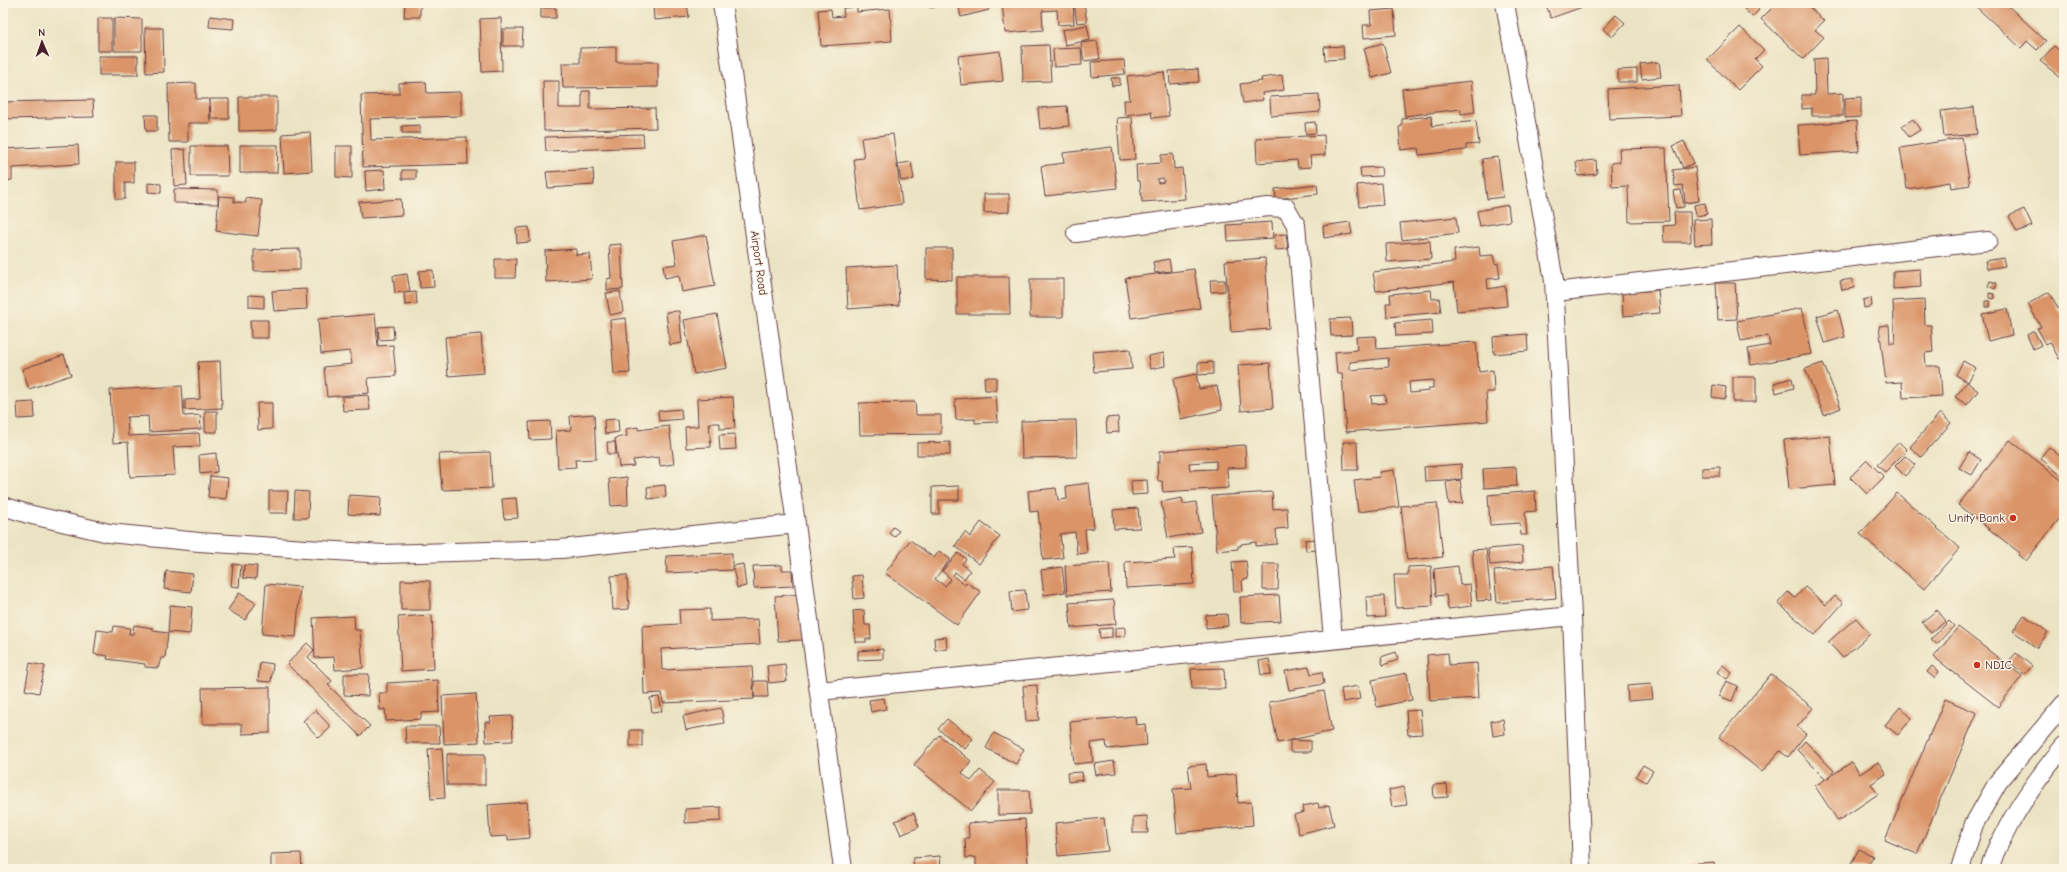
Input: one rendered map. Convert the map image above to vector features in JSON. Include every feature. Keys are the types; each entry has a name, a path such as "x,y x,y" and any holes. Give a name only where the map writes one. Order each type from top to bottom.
{"street":[{"name":"Airport Road","path":"722,3 843,869"},
{"path":"1505,3 1555,292 1572,616 1582,869"},
{"path":"1076,233 1267,207 1286,208 1296,225 1333,639"},
{"path":"1555,292 1988,241"},
{"path":"3,506 28,514 108,533 198,542 383,554 561,550 796,524"},
{"path":"819,691 1572,616"},
{"path":"1960,869 1974,824 1998,782 2064,704"},
{"path":"1990,869 1999,844 2016,809 2040,774 2064,746"}],"building":[{"path":"405,3 420,3 420,17 404,17"},
{"path":"653,3 687,3 689,17 654,20"},
{"path":"929,3 948,3 948,4 931,8"},
{"path":"958,3 987,3 989,10 961,17"},
{"path":"1002,3 1073,3 1074,24 1058,25 1057,10 1042,11 1043,30 1005,33"},
{"path":"1084,3 1087,22 1077,23 1074,4"},
{"path":"1553,3 1594,3 1551,18 1546,5"},
{"path":"1739,3 1753,3 1759,10 1752,17"},
{"path":"1777,3 1805,3 1824,21 1815,30 1824,37 1803,59 1761,19"},
{"path":"1972,3 2005,3 2046,41 2037,50 2027,41 2021,48"},
{"path":"857,7 857,12 890,9 892,41 821,46 818,10 831,9 832,17 844,16 843,8"},
{"path":"541,8 556,8 556,18 541,18"},
{"path":"1394,9 1396,35 1364,38 1363,25 1371,25 1370,11"},
{"path":"1616,15 1625,23 1612,37 1603,29"},
{"path":"210,16 234,19 233,29 209,27"},
{"path":"98,18 112,18 112,51 98,51"},
{"path":"114,18 142,19 142,51 114,51"},
{"path":"501,18 502,71 482,72 480,19"},
{"path":"1087,25 1090,40 1065,45 1062,30"},
{"path":"1740,27 1764,50 1755,59 1762,66 1738,90 1707,60"},
{"path":"145,28 163,28 164,72 146,73"},
{"path":"503,29 523,29 522,46 503,46"},
{"path":"1097,41 1100,59 1084,61 1081,43"},
{"path":"1383,43 1391,73 1372,78 1364,48"},
{"path":"1049,45 1051,81 1023,82 1022,46"},
{"path":"1343,46 1344,59 1325,60 1324,47"},
{"path":"2054,46 2064,54 2064,75 2061,78 2040,61"},
{"path":"616,47 616,62 658,62 658,87 563,88 562,63 580,63 580,48"},
{"path":"1081,48 1082,65 1054,67 1053,49"},
{"path":"1000,51 1003,81 961,85 958,56"},
{"path":"99,56 138,56 138,75 99,75"},
{"path":"1826,58 1827,94 1843,93 1843,116 1812,116 1812,108 1802,109 1802,95 1815,95 1814,59"},
{"path":"1124,60 1125,74 1092,77 1091,62"},
{"path":"1659,62 1661,77 1642,79 1640,64"},
{"path":"1198,69 1199,82 1170,84 1169,71"},
{"path":"1637,69 1637,82 1618,82 1618,70"},
{"path":"1164,72 1169,116 1152,118 1151,112 1125,115 1124,100 1130,100 1127,76"},
{"path":"1282,75 1284,90 1262,93 1263,100 1243,103 1240,84 1262,81 1261,78"},
{"path":"1111,78 1120,78 1120,85 1112,86"},
{"path":"543,81 559,81 559,108 582,108 582,91 590,91 590,109 655,108 656,128 544,131"},
{"path":"1471,81 1475,112 1461,114 1461,109 1405,116 1402,89"},
{"path":"426,82 427,93 461,92 461,116 370,119 371,140 467,137 468,164 363,167 361,95 399,94 399,83"},
{"path":"196,83 196,99 209,99 210,123 188,123 188,142 169,142 168,84"},
{"path":"1679,85 1681,116 1609,119 1608,89"},
{"path":"1319,94 1320,112 1271,116 1270,97"},
{"path":"239,97 277,97 277,130 239,131"},
{"path":"1861,97 1861,117 1845,118 1845,98"},
{"path":"210,99 229,99 229,119 211,119"},
{"path":"93,100 94,117 3,119 3,102"},
{"path":"1067,106 1069,126 1040,129 1038,108"},
{"path":"1974,107 1977,134 1944,137 1941,111"},
{"path":"145,115 157,115 157,131 146,131"},
{"path":"1431,116 1432,126 1476,121 1479,144 1466,145 1466,150 1419,155 1418,148 1401,150 1399,127 1402,126 1402,119"},
{"path":"1132,117 1135,159 1120,160 1117,118"},
{"path":"1913,119 1920,130 1909,137 1902,126"},
{"path":"1857,121 1859,151 1800,155 1798,125"},
{"path":"1315,122 1316,133 1306,134 1305,123"},
{"path":"420,125 420,133 402,133 402,126"},
{"path":"310,132 312,171 284,173 282,134"},
{"path":"643,134 644,147 546,151 545,137"},
{"path":"893,134 902,204 860,210 854,159 864,158 861,138"},
{"path":"1324,135 1325,155 1310,156 1311,167 1298,168 1297,160 1257,163 1256,139"},
{"path":"1962,138 1970,185 1951,188 1950,182 1907,189 1900,148"},
{"path":"1684,141 1694,163 1683,168 1673,146"},
{"path":"78,145 79,164 12,168 12,180 3,181 3,149"},
{"path":"240,145 278,145 277,173 240,173"},
{"path":"191,146 227,146 228,176 191,176"},
{"path":"336,146 352,146 352,178 336,177"},
{"path":"1112,147 1117,188 1045,196 1041,166 1064,163 1063,153"},
{"path":"1666,148 1669,221 1629,222 1628,186 1612,187 1611,163 1620,162 1619,149"},
{"path":"185,149 187,185 174,186 172,150"},
{"path":"1173,154 1174,169 1182,168 1185,199 1142,202 1140,181 1137,181 1136,165 1161,163 1161,155","holes":["1163,178 1164,182 1158,183 1157,179"]},
{"path":"1498,157 1503,197 1487,199 1482,159"},
{"path":"1596,160 1597,174 1578,176 1576,162"},
{"path":"116,162 134,162 134,183 125,183 125,199 116,199"},
{"path":"911,162 914,179 901,181 898,164"},
{"path":"1381,167 1382,176 1361,177 1360,168"},
{"path":"1695,167 1699,201 1685,203 1683,185 1675,186 1673,170"},
{"path":"593,169 594,185 548,188 546,172"},
{"path":"384,170 385,189 366,191 365,171"},
{"path":"402,170 416,170 416,179 402,179"},
{"path":"148,183 161,184 161,193 148,192"},
{"path":"1381,183 1383,205 1359,207 1357,185"},
{"path":"1317,184 1318,194 1276,199 1275,189"},
{"path":"174,189 218,190 218,204 174,203"},
{"path":"1681,190 1684,207 1676,208 1673,191"},
{"path":"984,194 1009,194 1009,212 984,213"},
{"path":"219,196 234,197 234,202 246,203 246,198 262,200 258,236 216,231"},
{"path":"401,199 402,215 361,218 359,202"},
{"path":"1705,203 1707,214 1696,216 1694,205"},
{"path":"1508,205 1510,221 1480,226 1477,211"},
{"path":"2024,209 2032,226 2017,232 2009,216"},
{"path":"1674,212 1690,212 1691,242 1664,242 1663,226 1675,225"},
{"path":"1456,217 1458,233 1402,240 1400,223"},
{"path":"1711,219 1712,244 1695,245 1693,220"},
{"path":"1272,222 1273,238 1228,241 1227,225"},
{"path":"1350,222 1352,234 1324,238 1323,226"},
{"path":"529,227 530,242 517,243 516,228"},
{"path":"1286,234 1288,249 1276,250 1275,235"},
{"path":"706,235 715,286 682,292 679,275 665,278 663,266 677,264 673,241"},
{"path":"1430,241 1431,259 1387,262 1386,244"},
{"path":"621,244 623,289 607,290 607,279 611,278 609,245"},
{"path":"1479,247 1480,256 1493,255 1495,264 1498,263 1500,278 1487,279 1488,289 1505,286 1507,306 1457,311 1454,282 1376,291 1373,272 1455,262 1454,250"},
{"path":"926,248 952,248 952,280 926,279"},
{"path":"300,249 300,270 254,271 254,250"},
{"path":"576,249 576,255 590,254 592,279 546,282 545,251"},
{"path":"1265,258 1270,329 1231,332 1225,261"},
{"path":"2003,258 2005,266 1987,269 1985,261"},
{"path":"495,259 516,259 515,278 495,278"},
{"path":"1169,259 1171,271 1155,273 1153,262"},
{"path":"897,265 899,305 848,309 846,268"},
{"path":"1194,269 1200,308 1131,318 1125,278"},
{"path":"1920,269 1921,287 1893,289 1893,271"},
{"path":"433,270 434,287 420,288 419,271"},
{"path":"407,274 410,291 395,293 393,276"},
{"path":"957,277 1009,277 1010,314 957,314"},
{"path":"1030,279 1063,279 1063,317 1030,317"},
{"path":"1852,279 1854,288 1842,290 1840,281"},
{"path":"1210,280 1225,280 1225,291 1211,292"},
{"path":"1990,281 1997,283 1995,289 1988,286"},
{"path":"1716,283 1735,283 1737,319 1718,320"},
{"path":"306,289 307,309 274,311 272,291"},
{"path":"1431,290 1432,299 1439,298 1441,312 1387,317 1386,303 1391,303 1390,294"},
{"path":"1658,290 1660,313 1623,316 1622,293"},
{"path":"620,291 623,312 610,315 606,293"},
{"path":"416,292 417,304 405,305 404,293"},
{"path":"2049,292 2064,318 2064,356 2059,359 2050,342 2046,344 2037,328 2041,327 2028,304"},
{"path":"1989,293 1994,294 1994,299 1989,298"},
{"path":"249,295 264,296 264,308 249,307"},
{"path":"1871,298 1872,306 1864,308 1863,300"},
{"path":"1924,299 1925,325 1931,325 1933,352 1925,353 1926,366 1940,366 1942,396 1903,398 1902,382 1886,383 1879,326 1889,325 1890,343 1895,343 1893,301"},
{"path":"1985,301 1990,301 1990,307 1985,307"},
{"path":"1802,308 1812,354 1751,365 1748,349 1770,345 1768,336 1741,341 1737,321"},
{"path":"2007,309 2012,335 1988,341 1982,314"},
{"path":"1838,310 1845,337 1825,343 1817,316"},
{"path":"679,311 682,343 670,345 666,312"},
{"path":"375,314 378,346 393,345 396,376 368,378 369,393 327,397 324,367 352,364 350,351 321,354 318,319"},
{"path":"717,314 727,368 694,374 684,320"},
{"path":"626,318 630,373 614,374 610,320"},
{"path":"1351,318 1352,335 1331,336 1330,319"},
{"path":"250,320 268,320 268,338 251,338"},
{"path":"1432,320 1433,334 1396,336 1395,323"},
{"path":"393,326 394,339 379,340 378,327"},
{"path":"2034,331 2041,345 2033,349 2027,335"},
{"path":"481,334 484,373 448,376 445,337"},
{"path":"1527,334 1528,351 1494,354 1493,337"},
{"path":"1376,336 1377,349 1476,342 1479,372 1493,370 1494,392 1486,392 1488,421 1346,432 1342,374 1337,374 1335,352 1357,350 1356,337","holes":["1388,358 1389,367 1350,370 1350,362","1433,380 1433,388 1429,388 1429,391 1410,393 1409,382","1385,395 1386,403 1372,404 1371,396"]},
{"path":"1130,349 1132,369 1094,372 1092,352"},
{"path":"1164,353 1165,366 1150,369 1148,356"},
{"path":"64,355 71,375 29,389 22,369"},
{"path":"220,361 222,408 185,410 185,400 200,399 198,362"},
{"path":"1963,361 1976,368 1968,382 1956,375"},
{"path":"1213,362 1213,374 1198,375 1198,363"},
{"path":"1270,363 1273,408 1241,411 1238,365"},
{"path":"1823,363 1841,408 1824,415 1805,369"},
{"path":"1196,374 1199,389 1217,386 1222,410 1181,419 1173,379"},
{"path":"984,377 996,377 996,390 985,390"},
{"path":"1733,377 1756,377 1756,402 1733,402"},
{"path":"1792,378 1794,388 1776,393 1774,383"},
{"path":"1967,382 1978,391 1967,405 1955,397"},
{"path":"1713,385 1726,387 1725,399 1712,397"},
{"path":"182,386 184,416 200,415 201,429 149,432 148,416 127,417 128,436 199,433 200,446 173,447 175,475 130,477 128,442 113,443 110,390"},
{"path":"368,395 370,410 343,411 342,397"},
{"path":"996,396 998,422 975,423 975,419 956,420 955,399"},
{"path":"733,397 735,428 720,429 720,423 709,423 711,447 686,448 685,427 698,426 697,399"},
{"path":"34,402 35,418 18,419 17,403"},
{"path":"915,402 916,415 941,415 941,434 860,435 859,403"},
{"path":"257,403 272,403 272,429 258,430"},
{"path":"681,409 682,419 659,421 658,411"},
{"path":"205,411 217,411 217,432 205,432"},
{"path":"1940,413 1951,423 1921,457 1910,447"},
{"path":"594,414 596,459 575,460 576,467 558,468 556,431 571,430 570,416"},
{"path":"1118,417 1119,432 1107,433 1106,418"},
{"path":"618,419 619,432 605,434 604,420"},
{"path":"1076,420 1077,457 1022,458 1021,421"},
{"path":"550,421 551,439 530,440 529,422"},
{"path":"669,426 674,464 660,466 659,457 633,460 634,466 619,467 615,438 627,436 626,429 638,427 638,430"},
{"path":"735,434 736,449 720,450 719,435"},
{"path":"1830,436 1835,485 1789,489 1784,440"},
{"path":"2010,440 2064,482 2064,513 2026,561 2018,555 2020,553 1958,505"},
{"path":"607,442 615,442 616,454 608,454"},
{"path":"950,442 950,455 917,455 917,443"},
{"path":"1343,442 1357,442 1358,470 1344,470"},
{"path":"1899,442 1907,450 1885,472 1877,465"},
{"path":"1245,445 1246,467 1227,468 1228,488 1163,492 1162,481 1158,481 1157,462 1160,462 1160,451","holes":["1216,461 1216,469 1190,470 1189,463"]},
{"path":"2049,447 2064,460 2064,474 2062,476 2040,458"},
{"path":"490,452 492,488 442,490 439,454"},
{"path":"1969,452 1981,460 1972,475 1959,468"},
{"path":"216,453 217,472 200,474 199,455"},
{"path":"1905,456 1915,465 1905,476 1895,466"},
{"path":"1867,460 1884,477 1867,494 1850,477"},
{"path":"1461,464 1462,479 1425,481 1424,467"},
{"path":"1516,467 1517,486 1484,488 1483,469"},
{"path":"1720,467 1720,476 1702,476 1702,468"},
{"path":"1394,470 1399,507 1358,512 1354,480 1380,477 1379,472"},
{"path":"210,476 228,478 226,499 208,497"},
{"path":"627,477 628,505 611,506 609,479"},
{"path":"1147,480 1148,494 1132,495 1131,481"},
{"path":"1460,480 1463,503 1449,504 1446,482"},
{"path":"1089,483 1094,528 1085,529 1087,553 1077,554 1075,532 1060,534 1063,558 1043,560 1038,511 1030,512 1028,491 1056,488 1058,500 1067,499 1066,486"},
{"path":"665,485 666,497 648,499 647,487"},
{"path":"959,486 959,500 939,500 939,514 932,514 932,487"},
{"path":"269,491 288,491 287,513 269,513"},
{"path":"295,491 309,492 308,518 294,518"},
{"path":"1535,491 1536,511 1525,512 1527,535 1521,535 1520,523 1490,525 1488,495"},
{"path":"1272,492 1273,509 1287,508 1288,528 1276,529 1277,544 1256,546 1256,542 1241,544 1241,546 1238,546 1238,549 1217,551 1212,496"},
{"path":"1897,493 1960,548 1924,589 1860,534"},
{"path":"349,495 381,497 380,516 348,514"},
{"path":"516,498 518,518 504,519 502,499"},
{"path":"1182,498 1183,504 1196,502 1201,532 1168,538 1161,502"},
{"path":"1437,503 1443,557 1407,560 1401,506"},
{"path":"1138,508 1140,528 1114,529 1113,510"},
{"path":"981,522 1000,536 979,564 955,546 965,532 970,537"},
{"path":"893,527 899,531 894,537 889,533"},
{"path":"1316,539 1317,550 1306,551 1305,540"},
{"path":"910,540 934,558 939,551 950,559 935,579 945,586 951,579 942,571 958,553 966,559 962,564 970,571 964,579 955,572 953,576 965,585 966,582 981,592 957,625 885,573"},
{"path":"1522,546 1523,562 1490,565 1488,549"},
{"path":"1192,547 1194,584 1126,588 1125,562 1175,559 1174,548"},
{"path":"1486,549 1491,600 1477,601 1472,550"},
{"path":"732,553 732,570 667,573 666,556"},
{"path":"1246,561 1248,579 1242,580 1243,591 1234,592 1232,562"},
{"path":"1109,563 1111,592 1067,595 1065,566"},
{"path":"233,564 241,565 239,587 231,586"},
{"path":"743,564 746,586 737,588 733,566"},
{"path":"1263,564 1279,564 1278,590 1263,590"},
{"path":"244,565 257,566 256,579 243,578"},
{"path":"782,565 782,570 792,570 793,586 754,588 753,566"},
{"path":"1431,566 1433,606 1396,608 1394,575 1408,575 1408,567"},
{"path":"1458,566 1460,585 1470,584 1472,606 1448,609 1446,595 1436,596 1434,569"},
{"path":"1553,566 1556,598 1497,603 1494,571"},
{"path":"1062,567 1065,592 1044,595 1041,570"},
{"path":"166,571 193,574 191,592 164,589"},
{"path":"627,575 629,609 613,610 611,576"},
{"path":"862,575 864,598 854,599 852,576"},
{"path":"401,580 430,581 430,610 401,610"},
{"path":"266,584 300,587 296,637 262,634"},
{"path":"1805,587 1826,605 1835,596 1843,603 1815,635 1778,603 1788,592 1795,598"},
{"path":"1025,590 1027,610 1012,612 1010,591"},
{"path":"239,593 256,603 245,620 228,610"},
{"path":"802,594 805,640 778,641 775,596"},
{"path":"1279,595 1281,621 1241,623 1240,597"},
{"path":"1384,596 1385,617 1367,618 1366,597"},
{"path":"1114,600 1116,624 1071,628 1069,603"},
{"path":"170,605 192,607 190,634 168,632"},
{"path":"710,609 710,621 758,619 760,644 661,649 662,670 752,666 754,699 663,703 662,693 644,694 642,626 680,624 679,610"},
{"path":"864,610 865,625 870,625 871,639 866,639 866,642 855,642 853,611"},
{"path":"1937,610 1946,621 1931,633 1922,622"},
{"path":"1227,614 1228,626 1206,628 1206,615"},
{"path":"432,615 434,669 401,671 398,617"},
{"path":"2024,615 2048,632 2037,648 2013,631"},
{"path":"354,616 355,630 360,630 363,668 335,670 334,657 315,658 313,618"},
{"path":"1856,618 1870,634 1843,658 1828,642"},
{"path":"1949,621 1954,626 1937,644 1931,639"},
{"path":"134,625 153,628 153,631 168,633 165,658 161,658 158,668 145,667 145,664 107,659 108,656 94,654 97,630 113,632 114,626 130,628 129,634 133,634"},
{"path":"1125,627 1125,636 1115,637 1115,628"},
{"path":"1958,627 2022,676 1998,707 1934,657"},
{"path":"1112,628 1112,637 1100,638 1099,629"},
{"path":"946,637 947,649 935,650 934,638"},
{"path":"307,643 314,650 308,657 332,681 328,685 370,726 360,736 287,664"},
{"path":"883,649 883,659 858,660 858,651"},
{"path":"1396,652 1398,660 1383,665 1381,657"},
{"path":"1448,653 1449,665 1477,663 1479,698 1430,701 1427,655"},
{"path":"2016,653 2032,666 2024,675 2009,661"},
{"path":"1269,659 1271,674 1261,675 1259,661"},
{"path":"260,662 273,664 271,682 258,681"},
{"path":"30,663 45,666 39,693 25,690"},
{"path":"785,664 787,681 769,683 767,666"},
{"path":"1723,665 1732,673 1727,679 1717,672"},
{"path":"1932,666 1939,672 1934,678 1927,672"},
{"path":"1309,667 1311,674 1322,672 1324,684 1289,690 1285,671"},
{"path":"1224,668 1225,689 1192,689 1191,669"},
{"path":"1407,673 1412,700 1377,707 1372,680"},
{"path":"344,674 369,674 368,696 344,695"},
{"path":"1771,674 1813,708 1797,727 1806,734 1788,757 1780,751 1762,772 1719,737"},
{"path":"438,680 439,712 421,713 421,719 386,721 385,709 380,710 379,693 387,693 387,683"},
{"path":"754,681 767,681 768,697 754,697"},
{"path":"1726,681 1738,686 1732,701 1719,696"},
{"path":"1651,684 1653,699 1628,701 1627,686"},
{"path":"1037,685 1039,720 1026,721 1023,686"},
{"path":"1358,686 1360,699 1343,702 1341,689"},
{"path":"270,687 270,733 242,734 242,724 203,724 202,688"},
{"path":"1324,691 1332,731 1278,743 1269,702"},
{"path":"476,694 479,742 444,744 442,696"},
{"path":"659,697 662,711 652,712 650,698"},
{"path":"884,698 886,709 871,712 869,700"},
{"path":"1945,699 1977,713 1917,854 1885,840"},
{"path":"1900,707 1912,718 1898,735 1885,725"},
{"path":"721,708 724,723 686,730 683,716"},
{"path":"315,710 331,727 319,738 303,721"},
{"path":"1420,710 1422,734 1408,735 1406,711"},
{"path":"512,716 513,741 486,742 485,722 491,722 490,717"},
{"path":"1135,716 1136,725 1145,724 1147,745 1107,749 1106,741 1091,743 1093,762 1074,764 1070,722"},
{"path":"947,719 973,739 965,749 938,729"},
{"path":"1503,719 1505,734 1493,736 1491,721"},
{"path":"405,726 439,726 440,743 406,743"},
{"path":"630,730 642,730 642,746 630,746"},
{"path":"994,733 1024,749 1016,764 986,748"},
{"path":"939,735 971,761 962,773 971,781 980,770 995,782 971,811 914,765"},
{"path":"1290,740 1311,741 1311,752 1290,752"},
{"path":"1805,741 1834,771 1826,779 1797,750"},
{"path":"442,748 445,798 431,799 428,749"},
{"path":"447,754 485,754 485,785 447,785"},
{"path":"1114,761 1116,773 1096,775 1094,764"},
{"path":"1852,762 1860,774 1878,762 1886,774 1871,784 1878,794 1838,821 1815,786"},
{"path":"1206,764 1207,777 1236,774 1238,803 1251,802 1253,825 1177,833 1173,789 1191,788 1188,766"},
{"path":"1643,765 1653,771 1646,782 1636,776"},
{"path":"1082,772 1083,780 1068,782 1067,773"},
{"path":"1447,784 1448,797 1434,798 1433,785"},
{"path":"1404,787 1407,805 1392,807 1389,790"},
{"path":"998,790 1029,790 1030,814 998,815"},
{"path":"527,802 530,838 508,840 508,836 490,837 488,805"},
{"path":"1318,803 1319,808 1329,805 1334,825 1299,834 1294,815 1304,812 1303,806"},
{"path":"721,807 721,821 685,823 685,809"},
{"path":"914,813 919,827 901,835 895,821"},
{"path":"1147,816 1148,833 1133,833 1133,817"},
{"path":"1104,818 1108,851 1058,856 1055,823"},
{"path":"1025,819 1028,865 976,868 976,857 966,858 965,838 969,838 968,823"},
{"path":"1859,849 1873,856 1866,869 1848,869"},
{"path":"301,853 302,869 271,869 271,854"},
{"path":"940,856 941,869 914,869 913,858"},
{"path":"1714,862 1715,869 1687,869 1687,864"},
{"path":"963,866 964,869 948,869 948,867"}],"place":[{"name":"Unity Bank","path":"2013,518"},
{"name":"NDIC","path":"1977,665"}]}
